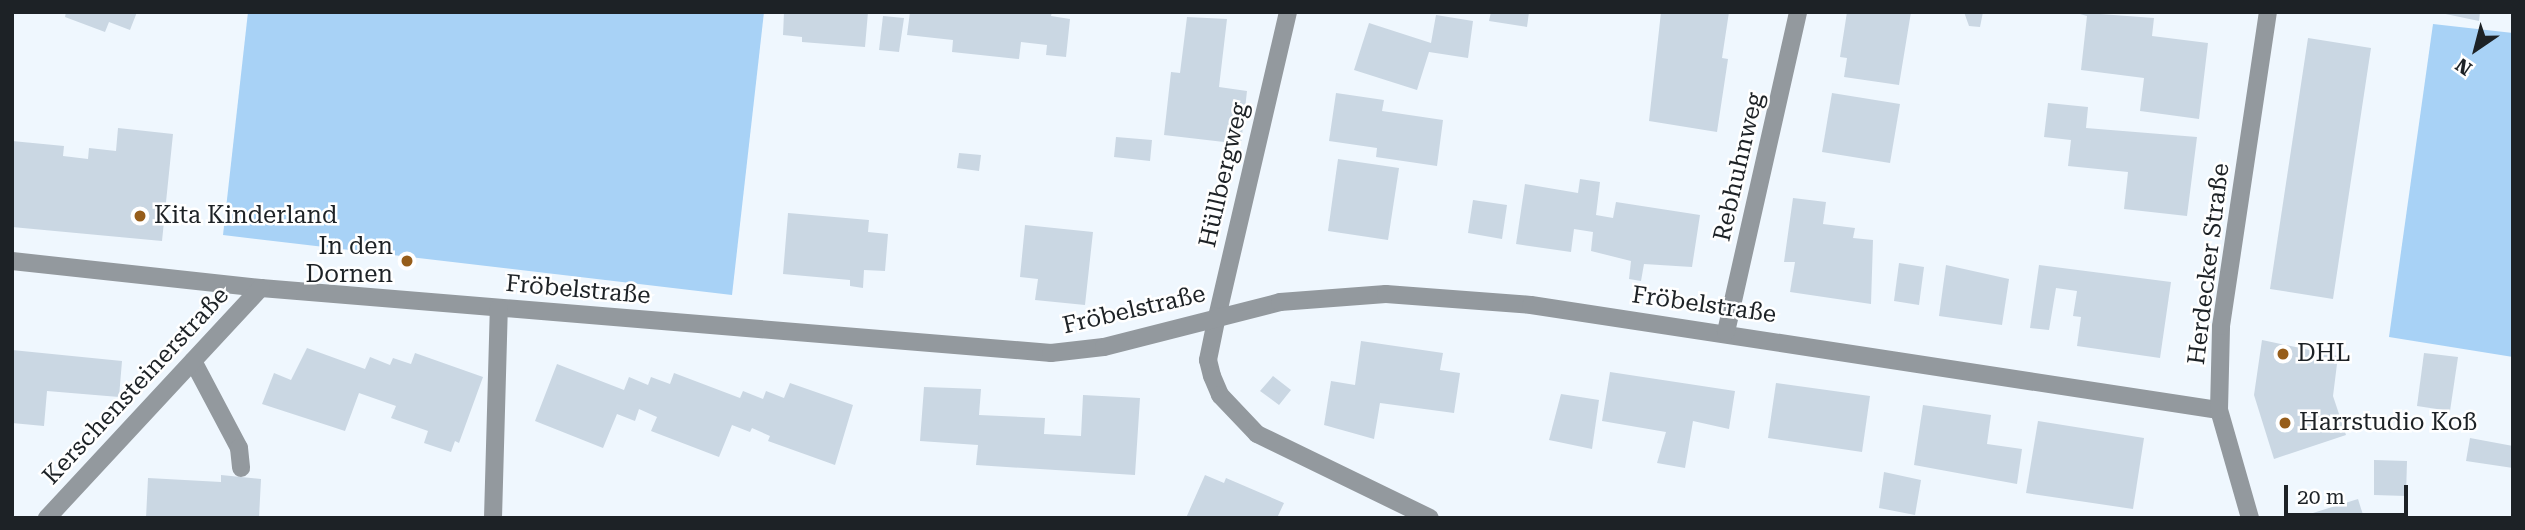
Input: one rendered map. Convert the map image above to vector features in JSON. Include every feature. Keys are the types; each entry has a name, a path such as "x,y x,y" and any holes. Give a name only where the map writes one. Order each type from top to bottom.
{"street":[{"name":"Hüllbergweg","path":"1288,12 1208,360 1220,395 1238,418 1257,434 1430,518"},
{"name":"Rebhuhnweg","path":"1726,332 1798,12"},
{"name":"Herdecker Straße","path":"2250,518 2219,410 2221,326 2268,12"},
{"name":"Fröbelstraße","path":"12,261 261,288 1051,354 1104,346 1280,302 1386,294 1531,304 2219,410"},
{"name":"Kerschensteinerstraße","path":"47,518 261,288"},
{"path":"493,518 499,308"},
{"path":"193,361 239,447 240,468"}],"shaded area":[{"path":"248,12 764,12 732,295 223,235"},
{"path":"2433,24 2513,33 2513,357 2389,337"}],"building":[{"path":"66,12 137,12 130,30 109,22 105,32 65,17"},
{"path":"784,12 868,12 865,47 802,42 802,37 783,35"},
{"path":"910,12 1052,12 1051,16 1070,19 1066,57 1046,55 1047,45 1021,42 1019,59 952,52 953,40 907,35"},
{"path":"1491,12 1529,12 1527,27 1489,21"},
{"path":"1661,12 1729,12 1722,58 1728,59 1717,132 1649,121"},
{"path":"1847,12 1911,12 1899,85 1844,77 1847,58 1840,57"},
{"path":"1964,12 1983,12 1980,27 1969,26"},
{"path":"2073,12 2154,18 2152,36 2208,43 2199,119 2140,111 2144,78 2081,70 2087,16"},
{"path":"2436,12 2480,12 2479,21"},
{"path":"1436,15 1473,21 1468,58 1429,52 1417,90 1354,70 1369,23 1431,43"},
{"path":"883,16 904,18 899,52 879,50"},
{"path":"1187,17 1227,19 1219,87 1247,91 1241,144 1164,135 1171,72 1180,73"},
{"path":"2308,38 2371,48 2333,299 2270,289"},
{"path":"1336,93 1384,100 1382,111 1443,120 1437,166 1376,157 1377,148 1329,141"},
{"path":"1832,93 1900,104 1890,163 1822,152"},
{"path":"2048,103 2088,107 2086,128 2197,137 2187,216 2124,209 2128,172 2068,166 2071,140 2044,137"},
{"path":"118,128 173,134 162,241 12,227 12,141 64,146 63,156 88,159 89,148 116,151"},
{"path":"1116,137 1152,140 1150,161 1114,157"},
{"path":"959,153 981,155 979,171 957,168"},
{"path":"1338,159 1399,168 1388,240 1328,231"},
{"path":"1580,179 1600,182 1596,215 1613,218 1616,202 1700,215 1692,267 1644,264 1641,281 1629,279 1631,261 1591,251 1593,232 1574,229 1571,252 1516,244 1525,184 1578,193"},
{"path":"1793,198 1826,202 1823,224 1855,228 1853,238 1873,240 1871,304 1790,292 1795,262 1784,262"},
{"path":"1473,200 1507,205 1502,239 1468,233"},
{"path":"788,213 869,220 868,232 888,234 885,271 864,270 863,288 850,286 850,280 783,274"},
{"path":"1025,225 1093,232 1085,305 1035,300 1038,279 1020,277"},
{"path":"1899,263 1924,267 1919,305 1894,301"},
{"path":"1946,265 2009,279 2002,325 1939,316"},
{"path":"2039,265 2171,282 2160,358 2077,346 2081,317 2073,316 2077,291 2056,288 2049,330 2030,328"},
{"path":"2262,340 2338,356 2333,396 2346,435 2274,459 2254,395"},
{"path":"1361,341 1443,353 1440,370 1460,373 1454,413 1380,403 1374,439 1324,425 1331,381 1355,385"},
{"path":"307,348 365,369 370,357 390,365 393,358 411,364 415,353 483,377 459,443 455,441 451,452 424,443 428,431 391,418 396,406 359,393 345,431 262,404 274,373 291,380"},
{"path":"12,350 122,361 119,397 47,391 44,426 12,423"},
{"path":"2424,353 2458,357 2450,411 2417,406"},
{"path":"557,364 624,390 629,377 648,385 651,377 670,384 674,373 740,398 743,391 763,399 766,391 784,398 790,383 853,405 835,465 768,441 770,436 752,428 750,432 732,425 719,457 651,431 657,417 639,409 635,421 617,414 603,448 535,421"},
{"path":"1610,372 1735,391 1729,429 1693,421 1685,468 1657,463 1666,432 1602,421"},
{"path":"1273,376 1291,390 1279,405 1260,391"},
{"path":"1776,383 1870,396 1862,452 1768,438"},
{"path":"924,387 981,389 979,415 1045,418 1044,434 1081,436 1083,395 1140,398 1135,475 976,465 978,445 920,441"},
{"path":"1561,394 1599,400 1592,449 1549,440"},
{"path":"1923,405 1991,415 1987,444 2022,449 2017,484 1914,465"},
{"path":"2038,421 2144,438 2133,509 2026,493"},
{"path":"2470,438 2513,446 2513,468 2466,461"},
{"path":"2374,460 2407,461 2406,496 2374,495"},
{"path":"1884,472 1921,480 1915,515 1879,508"},
{"path":"221,475 261,479 259,518 146,518 148,478 221,482"},
{"path":"1205,475 1224,483 1226,478 1284,503 1277,518 1186,518"},
{"path":"2358,499 2364,518 2300,518 2300,517"}],"place":[{"name":"Kita Kinderland","path":"140,216"},
{"name":"In den Dornen","path":"407,261"},
{"name":"DHL","path":"2283,354"},
{"name":"Harrstudio Koß","path":"2285,423"}]}
